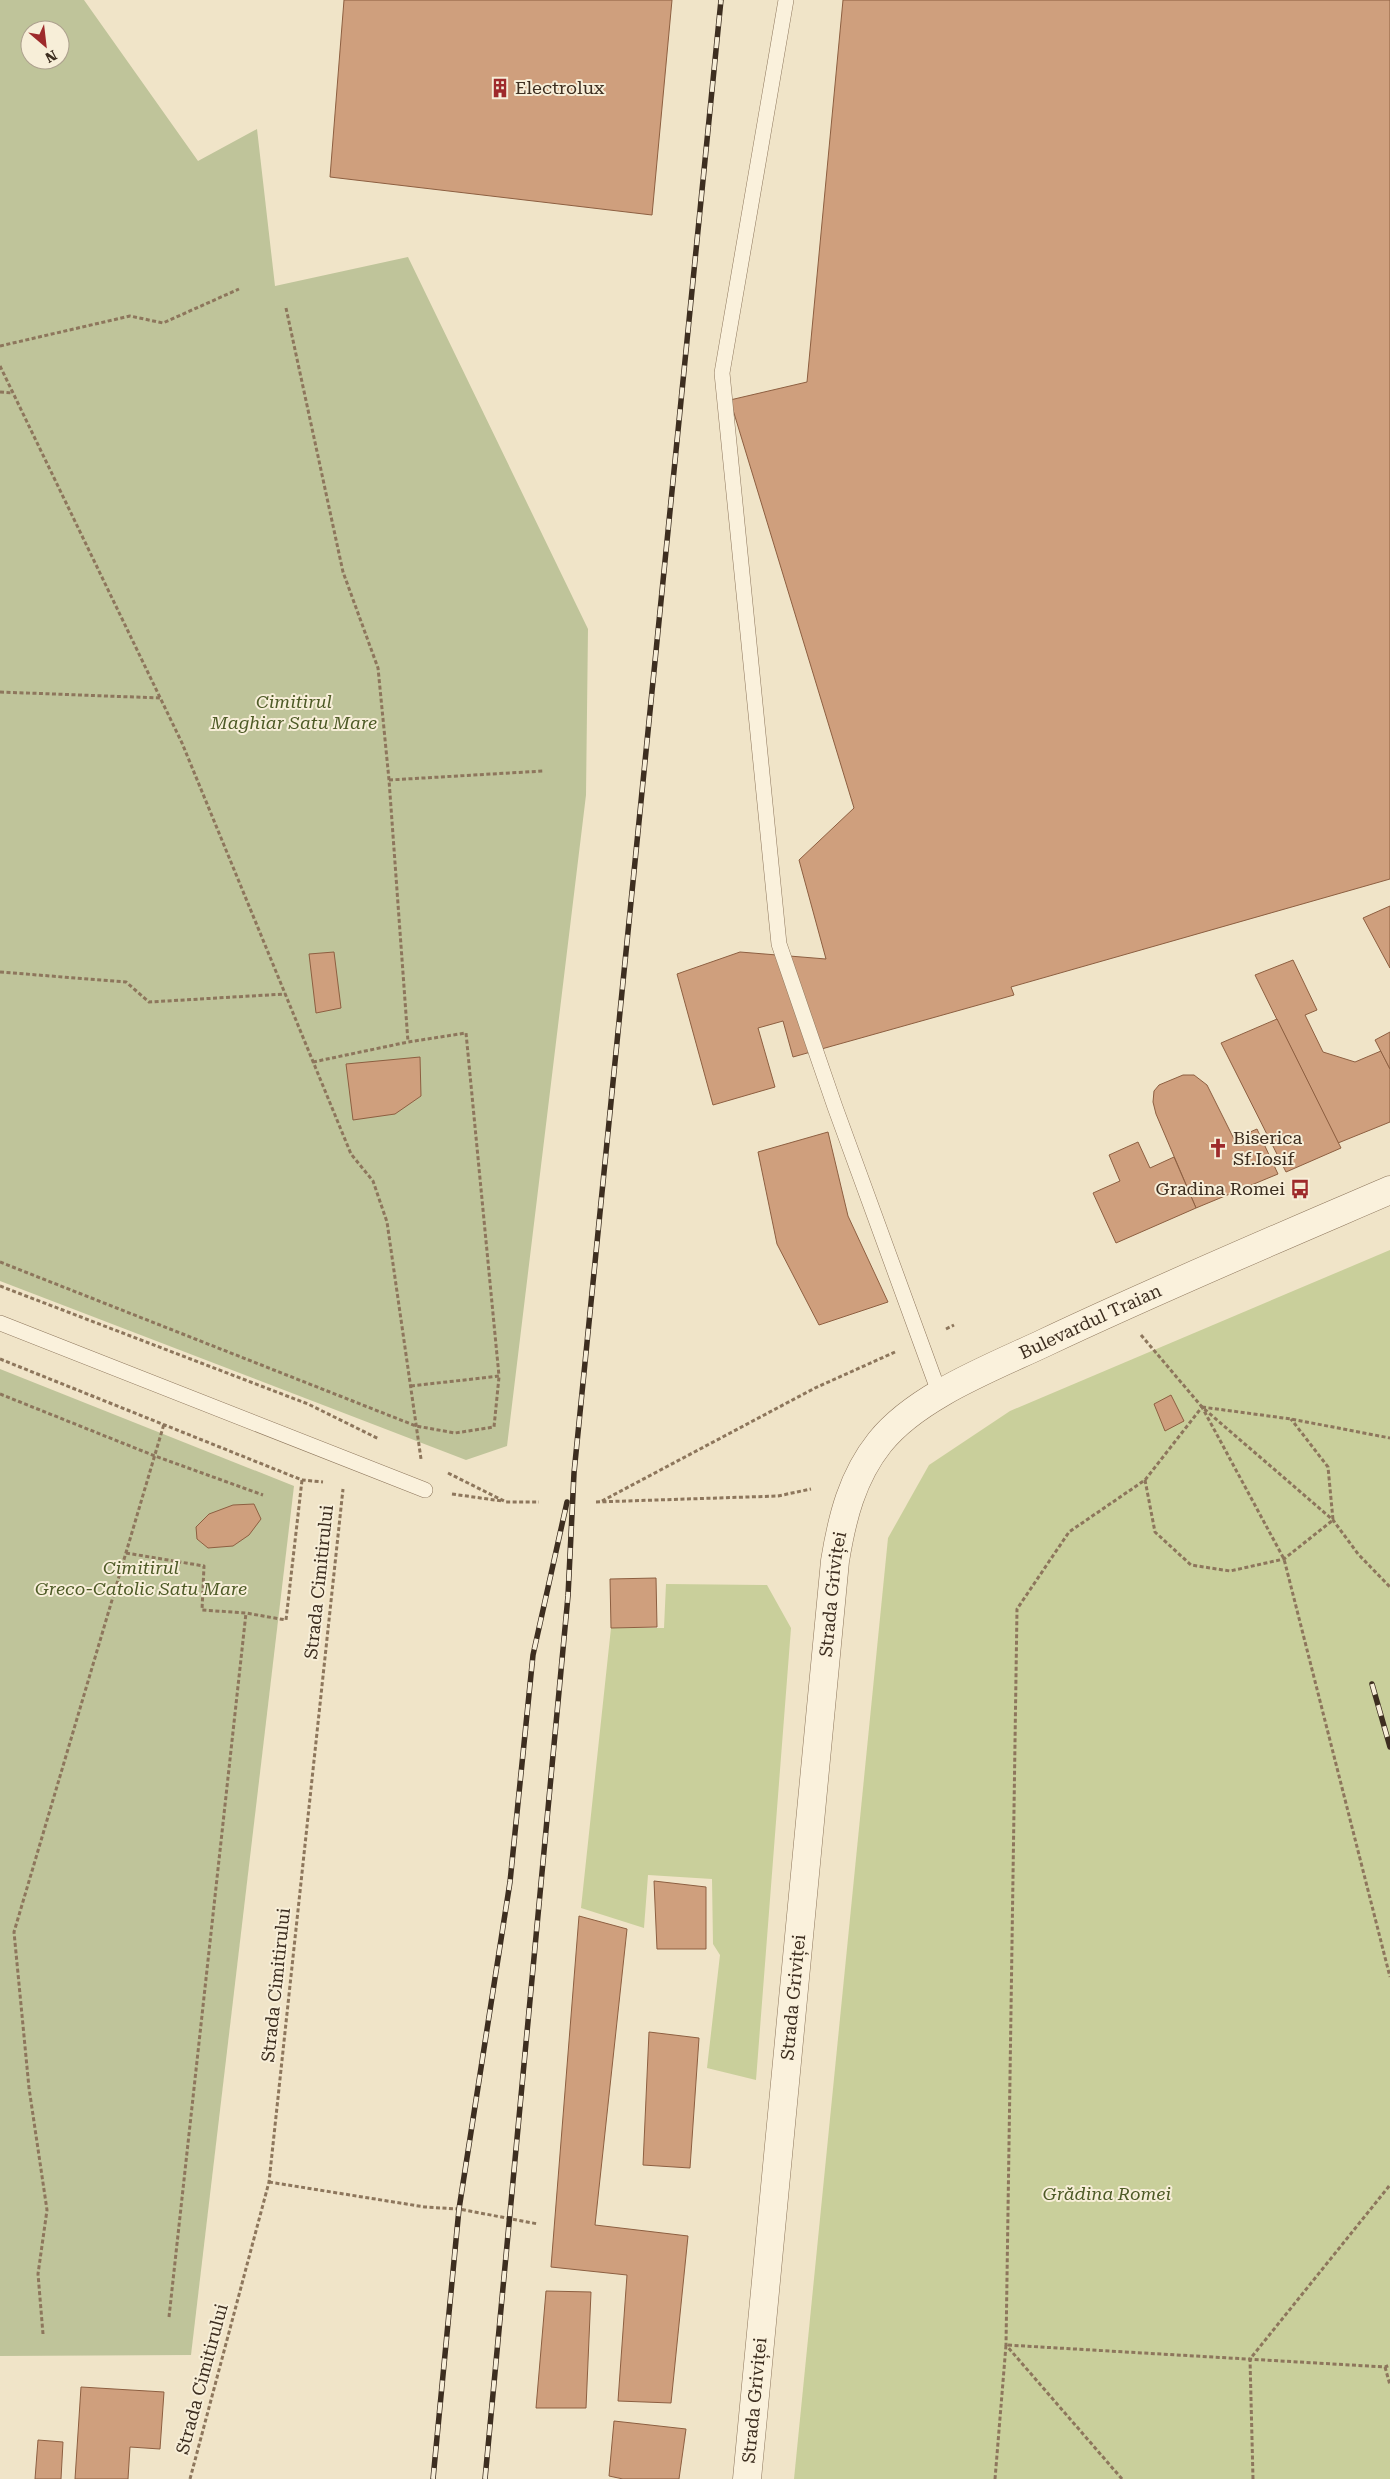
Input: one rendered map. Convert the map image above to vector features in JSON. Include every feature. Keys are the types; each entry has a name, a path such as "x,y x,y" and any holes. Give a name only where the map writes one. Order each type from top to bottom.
{"street":[{"name":"Bulevardul Traian","path":"843,1516 858,1475 880,1442 908,1416 940,1395 1125,1304 1390,1190"},
{"name":"Strada Griviței","path":"747,2479 835,1561 843,1516"}],"lane":[{"path":"786,0 722,373 779,944 835,1107 940,1395"},
{"path":"0,1323 425,1490"}],"path":[{"path":"0,346 130,316 164,323 240,289"},
{"path":"286,308 343,572 378,668 389,780 408,1042"},
{"path":"0,366 182,743 351,1154 373,1181 387,1222 421,1460 412,1456"},
{"path":"0,392 13,393"},
{"path":"0,692 160,698"},
{"path":"389,780 544,771"},
{"path":"0,972 126,982 148,1002 285,994"},
{"path":"0,1262 416,1426 455,1433 494,1428 499,1376 466,1033 408,1042 312,1062"},
{"path":"0,1286 308,1404 386,1443"},
{"path":"602,1501 815,1388 954,1325"},
{"path":"1138,1331 1202,1407 1333,1520 1358,1554 1390,1587"},
{"path":"410,1386 499,1376"},
{"path":"0,1394 155,1456 263,1495"},
{"path":"1202,1407 1291,1419 1390,1438"},
{"path":"995,2479 1006,2345 1017,1609 1069,1532 1145,1480 1202,1407"},
{"path":"1202,1407 1284,1558 1390,1977"},
{"path":"1291,1419 1328,1467 1333,1520"},
{"path":"43,2334 38,2274 47,2210 30,2088 14,1932 164,1424"},
{"path":"447,1473 506,1502 539,1502"},
{"path":"126,1553 204,1566 202,1610 246,1613 286,1620 302,1480"},
{"path":"1145,1480 1156,1532 1191,1565 1230,1571 1284,1558 1333,1520"},
{"name":"Strada Cimitirului","path":"190,2479 269,2182 344,1484"},
{"path":"596,1502 778,1496 811,1489"},
{"path":"169,2317 246,1613"},
{"path":"269,2182 425,2206 459,2209 538,2224"},
{"path":"1253,2479 1250,2359 1390,2185"},
{"path":"1006,2345 1385,2367 1390,2365"},
{"path":"1006,2345 1122,2479"},
{"path":"1385,2367 1390,2384"}],"green space":[{"name":"Cimitirul Maghiar Satu Mare","path":"0,0 84,0 198,161 257,129 275,286 408,257 588,629 586,795 507,1446 466,1460 0,1281"},
{"name":"Grădina Romei","path":"1390,1250 1390,2479 794,2479 888,1538 929,1465 1010,1411"},
{"name":"Cimitirul Greco-Catolic Satu Mare","path":"0,1369 294,1486 191,2355 0,2356"},
{"path":"666,1584 767,1585 791,1628 756,2080 707,2068 720,1955 713,1944 712,1879 648,1875 644,1928 581,1908 611,1628 664,1628"}],"building":[{"name":"Electrolux","path":"344,0 672,0 652,215 330,177"},
{"path":"843,0 1390,0 1390,879 1011,987 1014,995 793,1057 783,1021 758,1028 775,1087 713,1105 677,974 740,952 826,959 799,860 854,808 730,400 807,382"},
{"path":"1390,906 1390,968 1363,918"},
{"path":"334,952 341,1008 316,1013 309,954"},
{"path":"1293,960 1317,1010 1305,1015 1323,1052 1355,1062 1381,1051 1390,1069 1390,1122 1338,1143 1255,975"},
{"path":"1277,1019 1341,1148 1286,1172 1221,1043"},
{"path":"1390,1032 1390,1069 1375,1040"},
{"path":"420,1057 421,1096 395,1114 353,1120 346,1064"},
{"name":"Biserica Sf.Iosif","path":"1183,1075 1194,1075 1207,1085 1234,1139 1257,1129 1278,1174 1196,1208 1156,1114 1153,1102 1154,1091 1159,1085"},
{"path":"828,1132 848,1216 888,1302 819,1325 777,1244 758,1152"},
{"path":"1138,1142 1150,1168 1174,1157 1196,1208 1116,1243 1093,1193 1120,1181 1109,1155"},
{"path":"1171,1395 1184,1421 1165,1431 1154,1404"},
{"path":"254,1504 261,1519 249,1535 233,1546 208,1548 197,1539 196,1527 209,1514 233,1505"},
{"path":"656,1578 657,1627 611,1628 610,1579"},
{"path":"654,1881 706,1887 706,1949 657,1949"},
{"path":"579,1916 627,1929 595,2225 688,2236 671,2403 618,2401 627,2275 551,2267"},
{"path":"649,2032 699,2038 690,2168 643,2165"},
{"path":"546,2291 591,2292 586,2408 536,2408"},
{"path":"81,2387 164,2392 160,2449 130,2447 128,2479 75,2479"},
{"path":"614,2421 686,2429 679,2479 623,2479 609,2476"},
{"path":"38,2440 63,2442 61,2479 35,2479"}],"railway":[{"path":"485,2479 568,1596 574,1473 721,0"},
{"path":"433,2479 459,2209 510,1882 533,1655 567,1502"},
{"path":"1372,1684 1390,1747"}],"place":[{"name":"Electrolux","path":"500,88"},
{"name":"Biserica Sf.Iosif","path":"1218,1148"},
{"name":"Gradina Romei","path":"1300,1189"}]}
